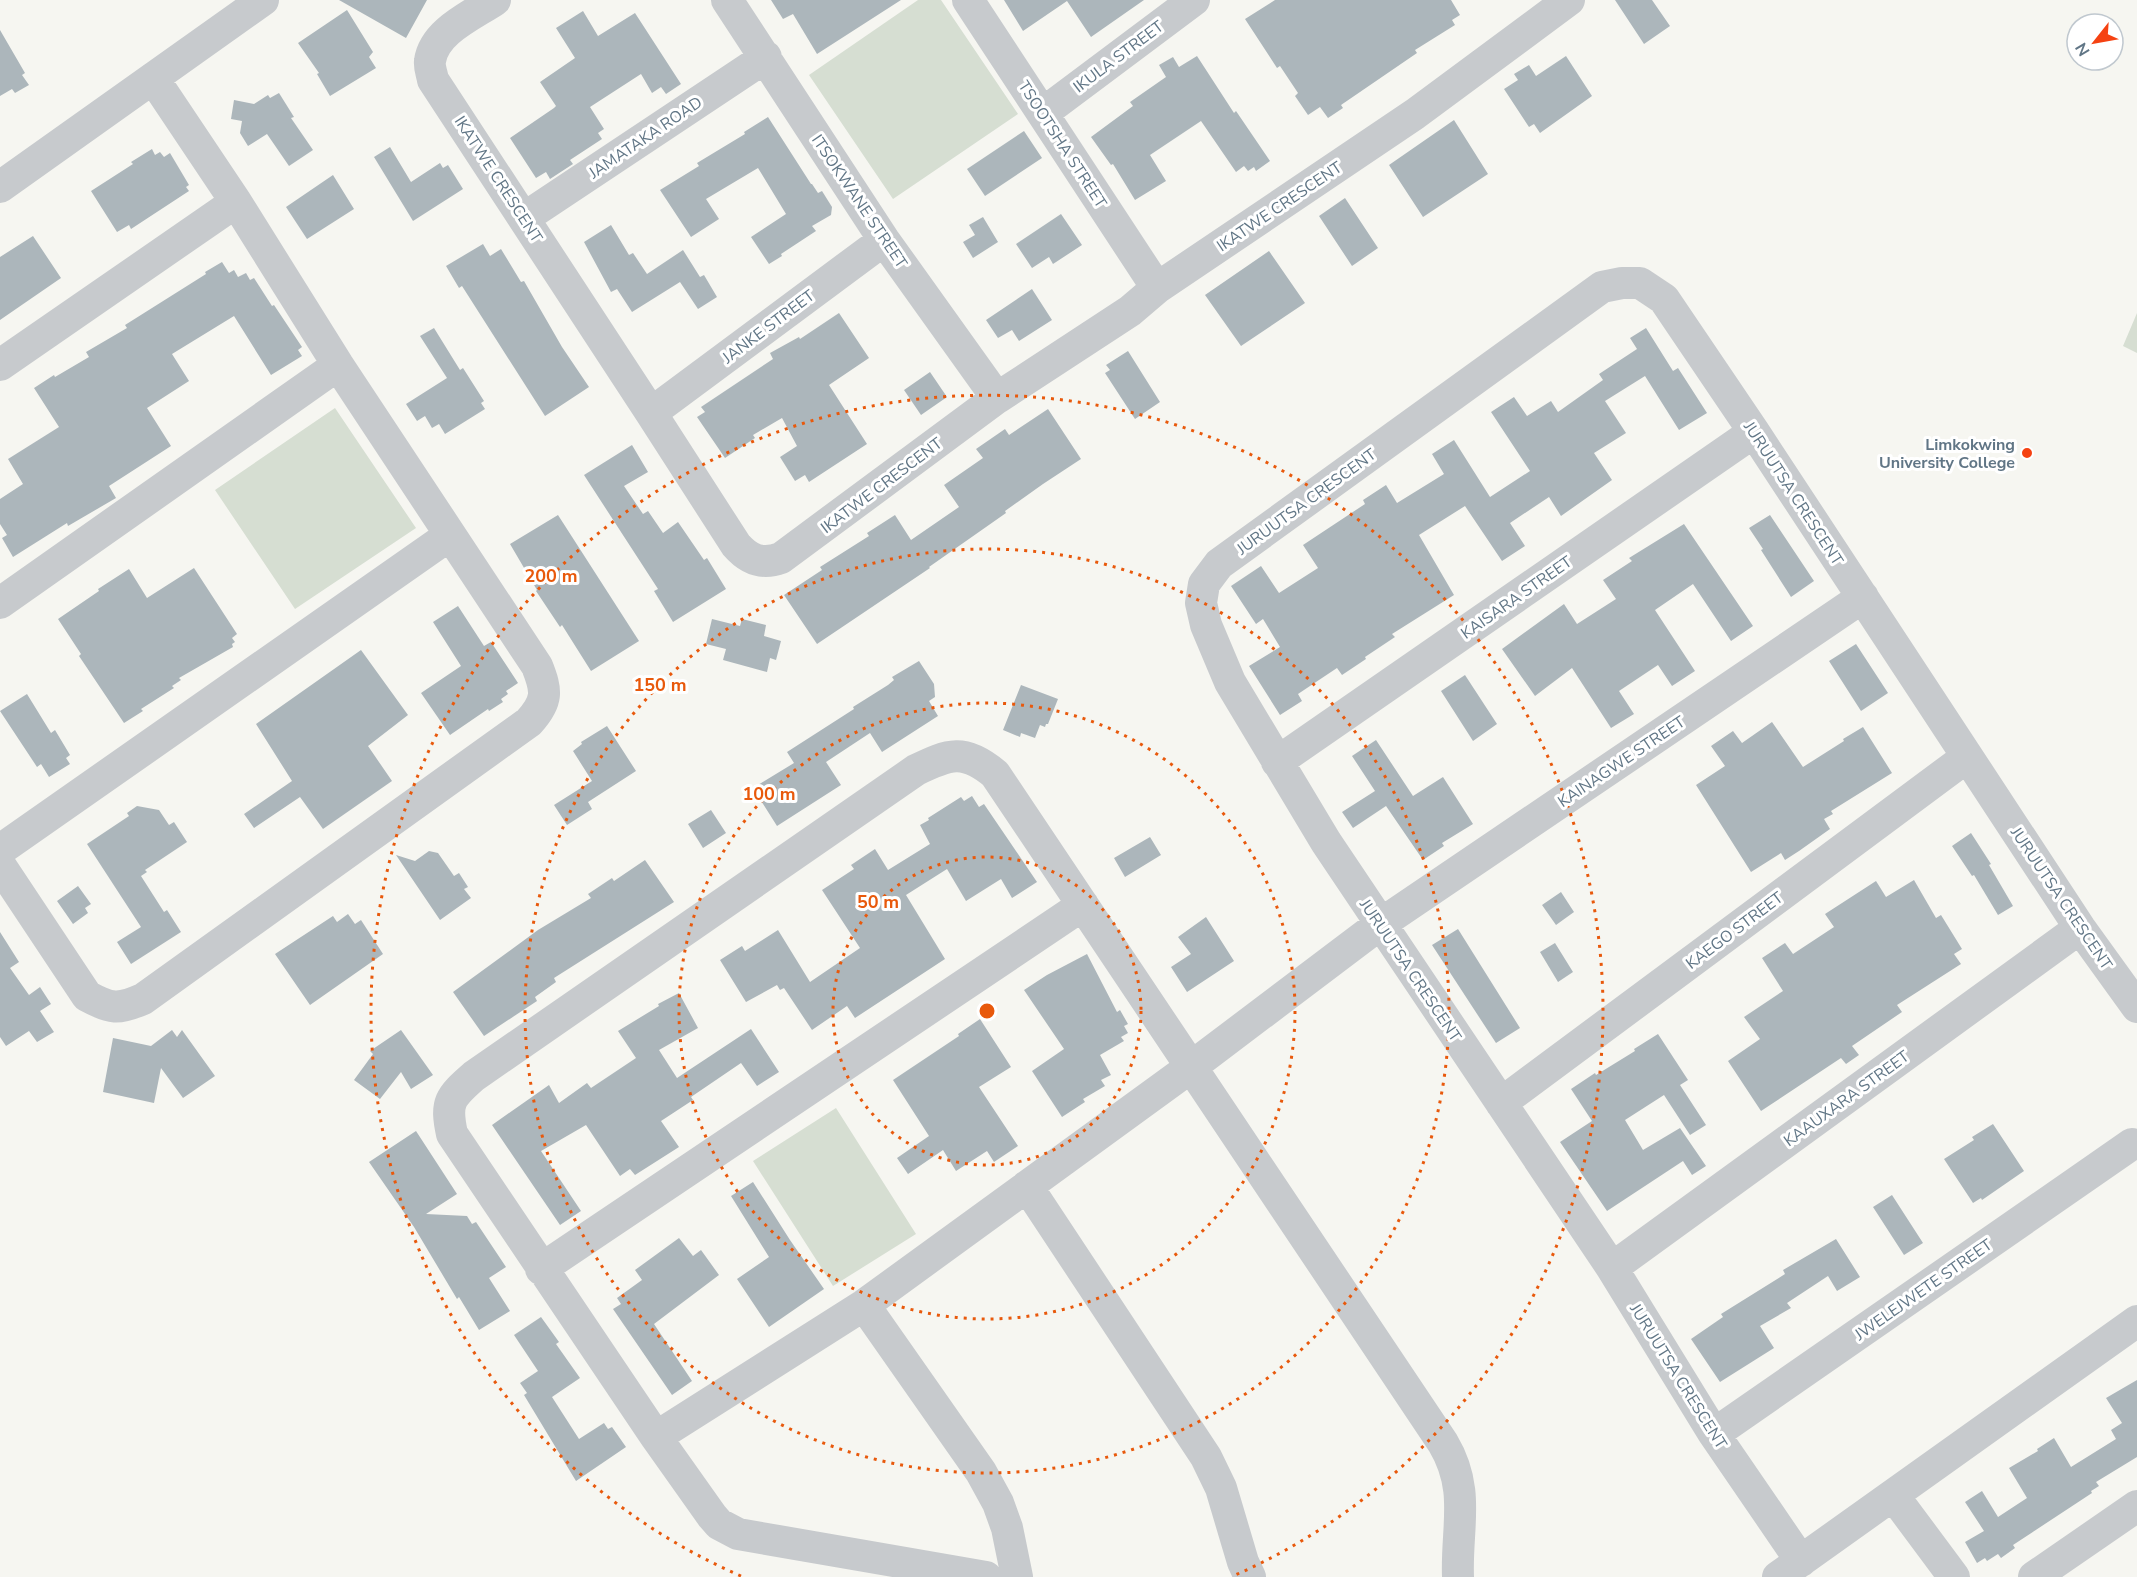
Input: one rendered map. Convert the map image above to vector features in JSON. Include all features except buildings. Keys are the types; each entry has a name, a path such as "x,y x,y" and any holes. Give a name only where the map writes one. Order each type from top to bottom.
{"street":[{"path":"0,187 263,0"},
{"name":"IKATWE CRESCENT","path":"495,0 440,39 433,51 430,63 433,80 736,545 744,555 757,561 769,562 781,558 997,398 1130,311 1157,288 1415,114 1569,0"},
{"name":"ITSOKWANE STREET","path":"727,0 884,240 997,398"},
{"name":"TSOOTSHA STREET","path":"968,0 1157,288"},
{"name":"IKULA STREET","path":"1043,112 1194,0"},
{"name":"JAMATAKA ROAD","path":"524,218 766,57"},
{"path":"0,865 87,996 104,1005 125,1007 143,999 520,729 540,710 545,696 537,666 338,365 236,202 153,78"},
{"path":"0,365 236,202"},
{"name":"JANKE STREET","path":"651,413 884,240"},
{"name":"JURUUTSA CRESCENT","path":"1789,1569 1714,1434 1612,1268 1379,925 1277,762 1230,681 1206,625 1201,603 1204,584 1219,564 1602,287 1622,283 1640,283 1664,299 2080,928 2137,1007"},
{"path":"0,603 338,365"},
{"name":"KAISARA STREET","path":"1277,762 1754,432"},
{"path":"0,850 450,535"},
{"name":"KAINAGWE STREET","path":"656,1437 864,1305 1191,1067 1379,925 1863,597"},
{"path":"986,1577 744,1535 729,1531 719,1524 656,1437 541,1269 453,1134 448,1116 450,1100 474,1076 916,770 943,757 957,756 985,765 995,774 1451,1456 1460,1484 1461,1500 1458,1577"},
{"name":"KAEGO STREET","path":"1501,1103 1966,757"},
{"path":"541,1269 1083,905"},
{"name":"KAAUXARA STREET","path":"1612,1268 2080,928"},
{"name":"JWELEJWETE STREET","path":"1714,1434 2135,1145"},
{"path":"1027,1186 1206,1457 1221,1488 1243,1562 1250,1577"},
{"path":"864,1305 981,1472 998,1503 1007,1528 1017,1577"},
{"path":"1789,1569 2137,1321"},
{"path":"1893,1495 1954,1577"},
{"path":"2034,1577 2137,1506"}],"shaded area":[{"path":"918,0 941,0 1018,114 893,199 809,75"},
{"path":"2137,313 2137,353 2123,346"},
{"path":"335,408 416,528 295,609 215,490"},
{"path":"836,1108 916,1234 833,1286 753,1161"}],"place":[{"name":"Limkokwing University College","path":"2027,453"}]}
